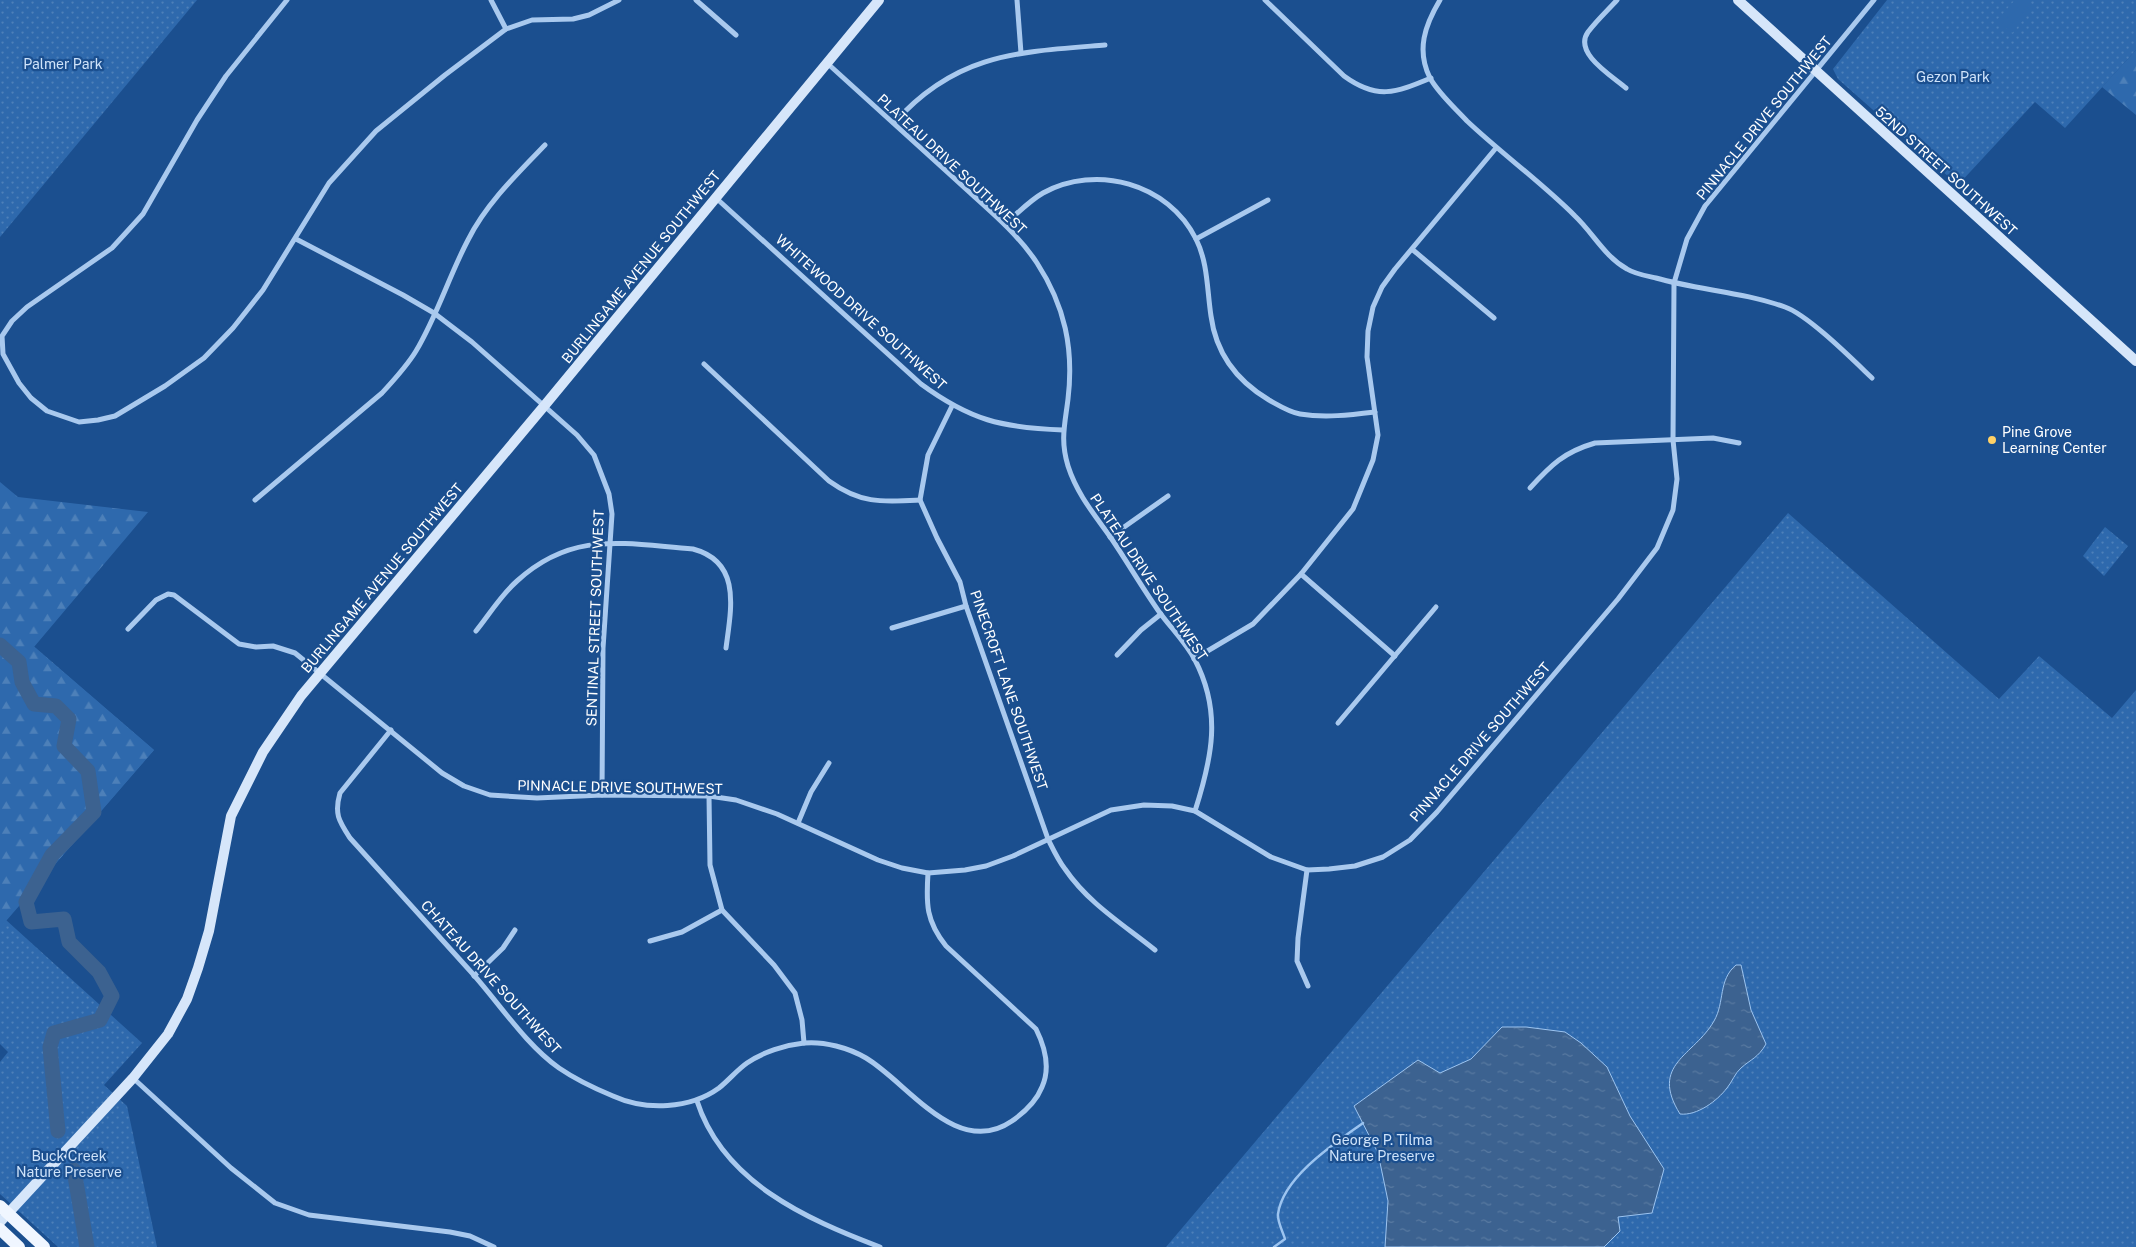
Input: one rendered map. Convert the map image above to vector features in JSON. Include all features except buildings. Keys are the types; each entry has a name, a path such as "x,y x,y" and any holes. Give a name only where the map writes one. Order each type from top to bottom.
{"main road":[{"path":"3,1214 44,1247"},
{"path":"0,1229 19,1247"}],"street":[{"path":"288,0 226,76 197,120 143,214 112,248 27,307 12,321 2,336 3,354 19,383 31,398 47,411 79,422 114,416 164,386 204,358 233,328 263,290 329,183 376,131 506,29 532,20 573,19 606,8 619,0"},
{"path":"491,0 506,29"},
{"path":"696,0 736,35"},
{"path":"1016,0 1021,53"},
{"path":"1264,0 1344,76 1356,85 1385,93 1403,90 1431,78"},
{"path":"1440,0 1428,20 1424,38 1423,55 1431,78 1454,108 1496,148 1574,214 1612,259 1629,271 1674,283 1758,299 1787,307 1803,317 1872,378"},
{"path":"1617,0 1587,33 1584,42 1590,58 1626,88"},
{"name":"52ND STREET SOUTHWEST","path":"1738,0 2136,361"},
{"name":"PINNACLE DRIVE SOUTHWEST","path":"128,629 156,600 168,594 179,599 239,644 256,647 274,646 295,653 442,772 464,786 490,796 537,798 602,795 709,796 736,800 777,814 878,860 902,868 928,873 986,866 1013,856 1111,810 1127,807 1166,805 1194,811 1271,857 1308,870 1355,866 1383,857 1410,840 1444,805 1618,599 1657,548 1673,510 1677,479 1673,440 1674,283 1687,239 1705,206 1874,0"},
{"name":"BURLINGAME AVENUE SOUTHWEST","path":"3,1214 133,1078 168,1034 187,999 209,931 231,816 263,752 296,703 545,405 874,2"},
{"path":"894,123 927,89 953,74 982,61 1021,53 1105,45"},
{"name":"PLATEAU DRIVE SOUTHWEST","path":"826,63 1005,224 1037,263 1058,301 1068,336 1070,377 1063,430 1067,462 1072,478 1083,501 1194,659 1207,692 1213,729 1211,756 1194,811"},
{"path":"255,500 382,393 398,376 416,351 468,238 501,192 545,145"},
{"path":"1194,659 1253,624 1301,574 1353,509 1373,460 1378,435 1367,357 1368,331 1374,307 1382,287 1395,269 1413,250 1496,148"},
{"path":"1005,224 1042,193 1072,182 1094,178 1132,184 1162,199 1177,212 1196,239 1208,280 1211,317 1219,348 1243,382 1277,405 1297,414 1333,416 1375,412"},
{"name":"WHITEWOOD DRIVE SOUTHWEST","path":"716,197 921,384 952,406 992,422 1017,428 1063,430"},
{"path":"1196,239 1268,200"},
{"name":"SENTINAL STREET SOUTHWEST","path":"296,239 434,313 472,342 545,405 594,455 609,494 612,514 603,648 602,795"},
{"path":"1413,250 1494,318"},
{"path":"704,364 829,481 842,490 874,502 920,500 928,456 952,406"},
{"path":"1530,488 1558,459 1579,448 1595,444 1713,438 1739,443"},
{"path":"1110,537 1168,496"},
{"name":"PINECROFT LANE SOUTHWEST","path":"920,500 960,582 966,606 1048,839 1064,869 1083,892 1106,913 1155,950"},
{"path":"476,631 515,582 541,560 577,546 609,543 693,549 704,552 722,565 727,574 730,592 726,648"},
{"path":"1301,574 1395,656"},
{"path":"892,628 966,606"},
{"path":"1338,723 1436,607"},
{"path":"1117,655 1141,630 1161,614"},
{"name":"CHATEAU DRIVE SOUTHWEST","path":"390,730 340,793 336,805 338,820 350,838 530,1041 560,1068 614,1097 631,1102 674,1105 697,1100 719,1088 735,1072 756,1058 778,1049 804,1043 822,1043 865,1058 896,1080 932,1113 963,1128 974,1130 1001,1128 1025,1112 1036,1100 1043,1086 1046,1071 1043,1045 1036,1029 946,946 937,934 929,918 927,897 928,873"},
{"path":"798,823 811,792 830,763"},
{"path":"709,796 710,865 722,910 774,965 795,993 802,1020 804,1043"},
{"path":"1308,870 1298,938 1298,961 1308,986"},
{"path":"650,941 682,932 722,910"},
{"path":"474,976 503,948 516,930"},
{"path":"133,1078 231,1168 275,1203 309,1215 470,1236 494,1247"},
{"path":"697,1100 702,1116 719,1146 729,1158 760,1186 809,1218 880,1247"}],"green space":[{"name":"Palmer Park","path":"0,0 197,0 0,237"},
{"name":"Gezon Park","path":"1887,0 2136,0 2136,50 2065,128 2035,102 1958,185 1838,79 1833,69"},
{"path":"2015,0 2024,0 2033,8 2012,33 1997,20"},
{"path":"2136,50 2136,115 2102,87"},
{"path":"0,482 18,497 148,512 34,647 154,750 0,928"},
{"name":"George P. Tilma Nature Preserve","path":"1788,513 1999,699 2039,656 2112,718 2136,690 2136,1247 1166,1247"},
{"path":"2105,527 2128,546 2104,576 2083,556"},
{"name":"Buck Creek Nature Preserve","path":"0,617 154,750 6,920 142,1043 104,1085 127,1106 157,1247 58,1247 0,1194 0,1062 8,1052 0,1044"}],"water":[{"path":"1736,965 1741,965 1751,1010 1766,1044 1757,1055 1739,1070 1718,1098 1706,1107 1693,1113 1680,1114 1672,1097 1669,1083 1672,1072 1678,1062 1706,1033 1714,1021 1720,1006 1724,984 1730,971"},
{"path":"1502,1027 1526,1027 1565,1032 1581,1043 1607,1067 1630,1116 1664,1169 1652,1213 1618,1217 1620,1231 1604,1247 1385,1247 1388,1201 1378,1153 1354,1106 1418,1060 1440,1073 1471,1059"}],"waterway":[{"path":"0,645 19,662 22,682 34,704 56,706 69,719 64,746 88,771 94,812 52,855 26,902 31,922 64,919 69,942 99,972 112,996 100,1020 54,1033 50,1047 58,1131"},
{"path":"1274,1247 1285,1239 1278,1214 1282,1200 1289,1187 1312,1162 1363,1123"},
{"path":"74,1170 87,1247"}],"place":[{"name":"Pine Grove Learning Center","path":"1992,440"}]}
